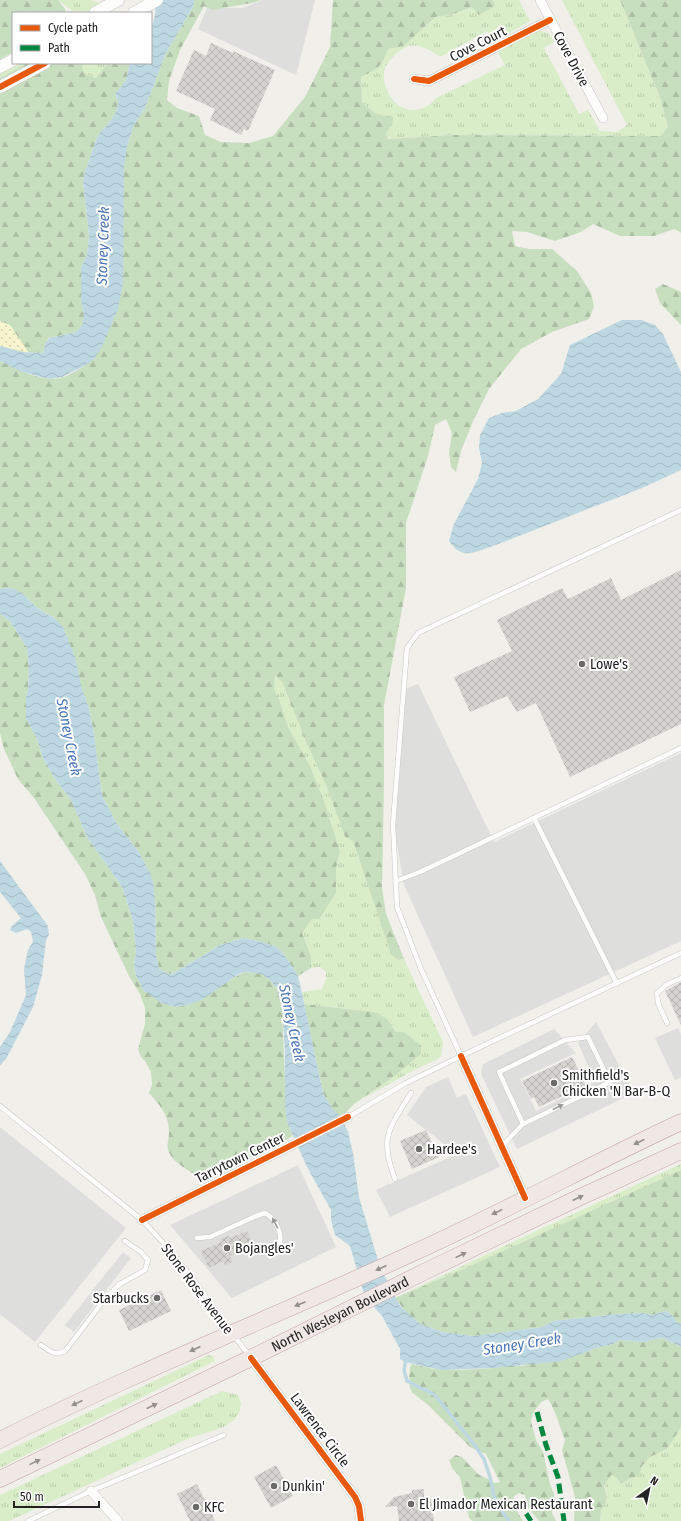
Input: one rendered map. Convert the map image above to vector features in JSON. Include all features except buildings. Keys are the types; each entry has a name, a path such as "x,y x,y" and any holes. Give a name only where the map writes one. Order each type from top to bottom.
{"highway":[{"path":"677,1124 681,1141"},
{"name":"North Wesleyan Boulevard","path":"0,1440 230,1333 336,1289 416,1252 677,1124"},
{"name":"North Wesleyan Boulevard","path":"0,1479 576,1199 681,1151"}],"street":[{"path":"97,12 118,0"},
{"path":"136,12 157,0"},
{"name":"Cove Drive","path":"540,0 603,118"},
{"name":"Cove Court","path":"414,79 429,81 550,20"},
{"path":"0,67 12,61"},
{"path":"0,87 43,64"},
{"path":"461,1056 525,1198"},
{"name":"Tarrytown Center","path":"142,1220 348,1117"},
{"name":"Lawrence Circle","path":"251,1358 355,1498 359,1506 361,1521"},
{"path":"92,1491 118,1521"}],"lane":[{"path":"461,1056 421,969 397,907 393,824 406,648 418,633 681,510"},
{"path":"396,881 420,872 681,748"},
{"path":"534,818 617,984"},
{"name":"Tarrytown Center","path":"348,1117 406,1083 461,1056 681,954"},
{"path":"667,1023 658,1003 657,993 666,985 681,978"},
{"path":"502,1146 523,1124 610,1082 588,1038 565,1040 499,1072 523,1124"},
{"path":"396,1179 388,1161 387,1138 393,1123 411,1093"},
{"path":"0,1106 142,1220"},
{"path":"197,1238 210,1237 265,1213 272,1217 278,1227 280,1237 279,1246 270,1257"},
{"name":"Stone Rose Avenue","path":"142,1220 193,1280 230,1333 251,1358"},
{"path":"41,1344 52,1352 60,1353 66,1350 107,1296 120,1284 145,1270 148,1260 141,1252 125,1241"},
{"path":"28,1521 92,1491 224,1435"}],"shaded area":[{"path":"262,0 315,0 296,75 198,29 207,8 243,8"},
{"path":"418,684 494,842 681,753 681,941 473,1037 404,885 396,839 395,789 403,690"},
{"path":"596,1022 634,1093 517,1149 481,1074 483,1064 554,1029 576,1053 520,1079 536,1111 595,1082 578,1043"},
{"path":"678,1028 681,1034 681,1077 675,1080 655,1038"},
{"path":"448,1077 457,1098 466,1094 500,1167 390,1217 376,1190 457,1154 407,1115 426,1087"},
{"path":"0,1127 126,1228 35,1342 0,1314"},
{"path":"298,1165 336,1247 232,1298 170,1225"},
{"path":"123,1252 131,1258 74,1332 65,1325"}],"green space":[{"path":"0,0 58,0 66,12 12,12 12,53 0,59"},
{"path":"58,0 90,0 103,4 88,11 73,11"},
{"path":"195,0 261,0 212,10 204,6 180,50 169,81 167,100 177,108 199,116 205,135 221,142 249,143 273,136 305,97 330,47 333,0 493,0 495,6 479,15 472,7 451,15 435,17 404,46 388,49 384,60 379,67 361,77 362,103 378,115 393,117 392,125 386,133 388,139 454,135 661,136 668,127 661,100 620,0 681,0 681,233 675,229 654,236 620,236 593,224 581,232 555,241 527,232 512,231 515,246 529,249 552,249 577,271 591,293 594,307 589,319 552,332 521,349 489,389 474,419 461,451 456,472 451,467 449,453 452,433 446,419 435,425 428,456 406,523 406,588 384,705 382,888 386,914 404,959 398,960 391,954 353,841 345,837 326,785 307,744 282,682 275,676 274,689 279,699 288,727 310,766 323,798 340,851 336,868 336,893 319,919 312,919 302,933 311,956 311,968 298,976 283,953 276,947 263,942 243,938 220,945 174,973 169,974 159,969 156,955 155,899 138,851 117,824 102,796 89,708 54,618 36,607 23,594 6,588 0,589 0,361 31,375 48,379 64,377 86,365 127,146 134,125 145,108 166,53 193,7"},
{"path":"493,0 519,0 530,21 493,42 487,31 440,57 420,46 414,45 404,48 390,60 384,72 386,87 393,100 405,109 416,110 426,107 436,98 505,65 498,52 538,31 541,31 546,32 553,39 554,42 544,48 579,114 588,110 600,131 617,132 627,125 562,0 620,0 661,100 668,127 661,136 454,135 388,139 386,133 392,125 362,103 361,77 379,67 384,60 388,49 404,46 435,17 451,15 472,7 495,6"},
{"path":"20,64 25,64 0,78 0,74"},
{"path":"25,64 84,64 82,67 85,74 96,78 107,64 130,64 126,80 115,94 118,101 117,110 112,119 98,135 83,181 89,236 87,255 81,267 81,300 84,316 82,325 76,332 49,338 46,342 43,353 21,352 0,346 0,78"},
{"path":"84,64 107,64 96,78 85,74 82,67"},
{"path":"663,284 681,292 681,325 660,303 655,289"},
{"path":"0,614 10,621 27,648 29,668 28,690 26,697 26,718 36,737 43,758 53,776 71,800 87,837 122,887 133,921 136,949 134,966 136,976 162,1003 176,1007 188,1005 244,972 262,974 271,981 277,989 282,1008 287,1122 293,1136 240,1163 201,1179 175,1161 167,1146 169,1133 168,1122 166,1116 149,1093 152,1085 151,1072 141,1057 138,1049 145,1024 145,1008 140,994 129,976 101,917 95,895 85,874 34,798 18,779 4,749 0,733"},
{"path":"275,676 282,682 307,744 326,785 345,837 353,841 391,953 398,960 404,959 443,1042 441,1056 436,1060 414,1070 355,1103 392,1078 421,1054 421,1045 396,1032 387,1019 358,1010 304,1004 302,992 322,989 326,979 326,972 320,967 311,968 311,956 302,933 312,919 336,893 336,868 340,851 323,798 310,766 288,727 279,699 274,689"},
{"path":"304,1004 374,1012 387,1019 396,1032 403,1032 421,1045 421,1054 392,1078 355,1103 341,1117 331,1108 323,1093"},
{"path":"681,1164 681,1170 461,1270 395,1298 519,1239"},
{"path":"681,1170 681,1323 677,1323 672,1315 665,1311 652,1315 643,1313 618,1314 553,1321 542,1327 474,1336 442,1332 419,1323 405,1311 395,1298 461,1270"},
{"path":"663,1338 681,1347 681,1427 667,1449 650,1457 642,1466 639,1475 621,1483 616,1477 611,1475 604,1486 607,1497 606,1503 601,1510 600,1521 574,1521 575,1497 562,1450 565,1440 556,1414 548,1399 541,1402 533,1413 531,1421 536,1440 543,1452 550,1484 554,1494 555,1504 552,1513 556,1521 539,1521 528,1508 525,1495 519,1493 514,1496 513,1499 516,1509 523,1521 473,1521 469,1518 460,1477 452,1468 449,1460 456,1455 462,1457 478,1474 495,1483 500,1482 486,1454 470,1447 428,1405 413,1393 410,1388 409,1378 410,1367 412,1364 434,1369 463,1370 513,1365 522,1366 531,1363 550,1362 574,1356 613,1344 620,1340 645,1342"},
{"path":"209,1355 213,1357 215,1361 0,1468 0,1454"},
{"path":"222,1391 238,1395 241,1403 240,1411 235,1419 224,1427 187,1439 9,1521 0,1521 0,1495"},
{"path":"681,1427 681,1521 600,1521 601,1511 607,1499 605,1485 611,1475 616,1477 641,1466 650,1457 667,1449"}],"sand":[{"path":"0,321 10,325 29,353 0,346"}],"water":[{"name":"Stoney Creek","path":"154,0 195,0 193,7 166,53 145,108 134,125 127,146 124,168 123,284 118,309 101,349 94,359 86,365 62,377 50,379 20,371 0,361 0,346 21,352 43,353 46,342 50,338 76,332 82,325 84,316 81,300 81,267 87,255 89,236 83,181 85,171 98,135 112,119 117,110 118,101 115,94 126,80 130,64 152,64 152,26 155,4"},
{"path":"622,320 641,320 655,325 663,334 681,372 681,470 642,488 493,546 469,553 459,551 449,541 454,524 478,479 482,463 479,448 480,435 489,418 502,413 516,411 538,399 561,374 570,345"},
{"name":"Stoney Creek","path":"0,589 15,589 23,594 36,607 54,618 63,627 75,657 82,689 89,708 102,796 117,824 138,851 153,882 155,899 156,955 159,969 169,974 174,973 220,945 243,938 263,942 276,947 283,953 298,976 323,1093 331,1107 341,1117 348,1132 353,1153 359,1197 380,1267 400,1306 419,1323 442,1332 474,1336 542,1327 553,1321 618,1314 643,1313 652,1315 665,1311 672,1315 677,1323 681,1323 681,1347 663,1338 645,1342 620,1340 613,1344 596,1348 562,1361 493,1368 441,1370 405,1362 400,1359 400,1349 382,1316 365,1297 350,1246 335,1235 331,1220 331,1210 307,1167 287,1122 285,1106 285,1051 282,1008 277,989 271,981 262,974 244,972 203,999 188,1005 176,1007 162,1003 144,991 136,976 134,966 136,949 133,921 122,887 87,837 71,800 53,776 43,758 36,737 26,718 26,697 28,690 29,668 27,648 10,621 0,614"},
{"path":"0,861 48,926 49,935 46,940 42,975 33,1007 6,1059 0,1065 0,1047 10,1032 26,995 24,969 28,950 33,941 31,932 27,929 16,933 10,930 12,926 21,918 0,892"}],"waterway":[{"path":"406,1359 404,1370 407,1381 435,1395 484,1459 494,1496 499,1507 509,1521"}],"marked path":[{"path":"537,1412 546,1445 558,1477 564,1521"},
{"path":"518,1501 531,1521"}],"cycle path":[{"path":"414,79 429,81 550,20"},
{"path":"0,87 43,64"},
{"path":"461,1056 525,1198"},
{"path":"142,1220 348,1117"},
{"path":"251,1358 355,1497 359,1506 361,1521"}],"place":[{"name":"Lowe's","path":"582,664"},
{"name":"Smithfield's Chicken 'N Bar-B-Q","path":"554,1083"},
{"name":"Hardee's","path":"419,1149"},
{"name":"Bojangles'","path":"227,1248"},
{"name":"Starbucks","path":"157,1298"},
{"name":"Dunkin'","path":"274,1486"},
{"name":"El Jimador Mexican Restaurant","path":"411,1504"},
{"name":"KFC","path":"196,1507"}]}
